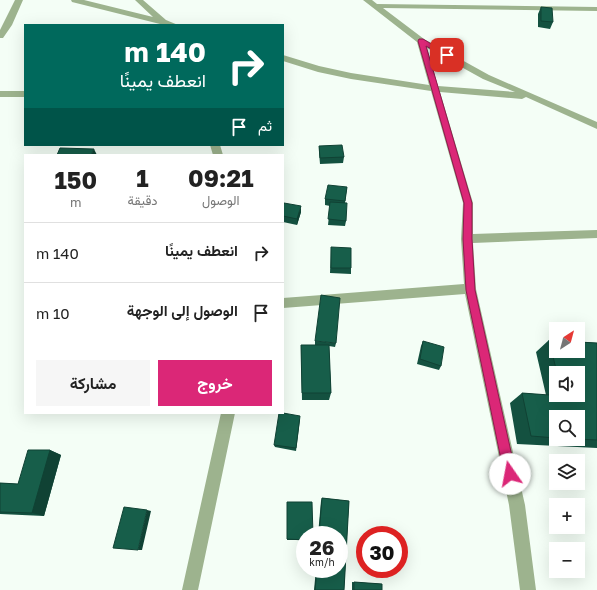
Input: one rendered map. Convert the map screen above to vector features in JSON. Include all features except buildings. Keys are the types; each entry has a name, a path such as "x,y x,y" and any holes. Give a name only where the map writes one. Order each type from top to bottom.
{"street":[{"path":"0,36 8,25 19,0"},
{"path":"75,0 164,23"},
{"path":"140,0 164,23"},
{"path":"367,0 377,6 421,41 486,77 595,124"},
{"path":"436,7 448,0"},
{"path":"377,6 407,3 436,7 597,9"},
{"path":"421,41 468,203 467,239 470,290 517,505 528,590"},
{"path":"284,58 326,71 356,77 434,88 536,98"},
{"path":"0,94 24,94"},
{"path":"467,239 597,234"},
{"path":"284,303 470,290"},
{"path":"190,590 228,414"}],"route":[{"path":"447,55 421,41 468,203 467,239 470,290 510,474"}]}
